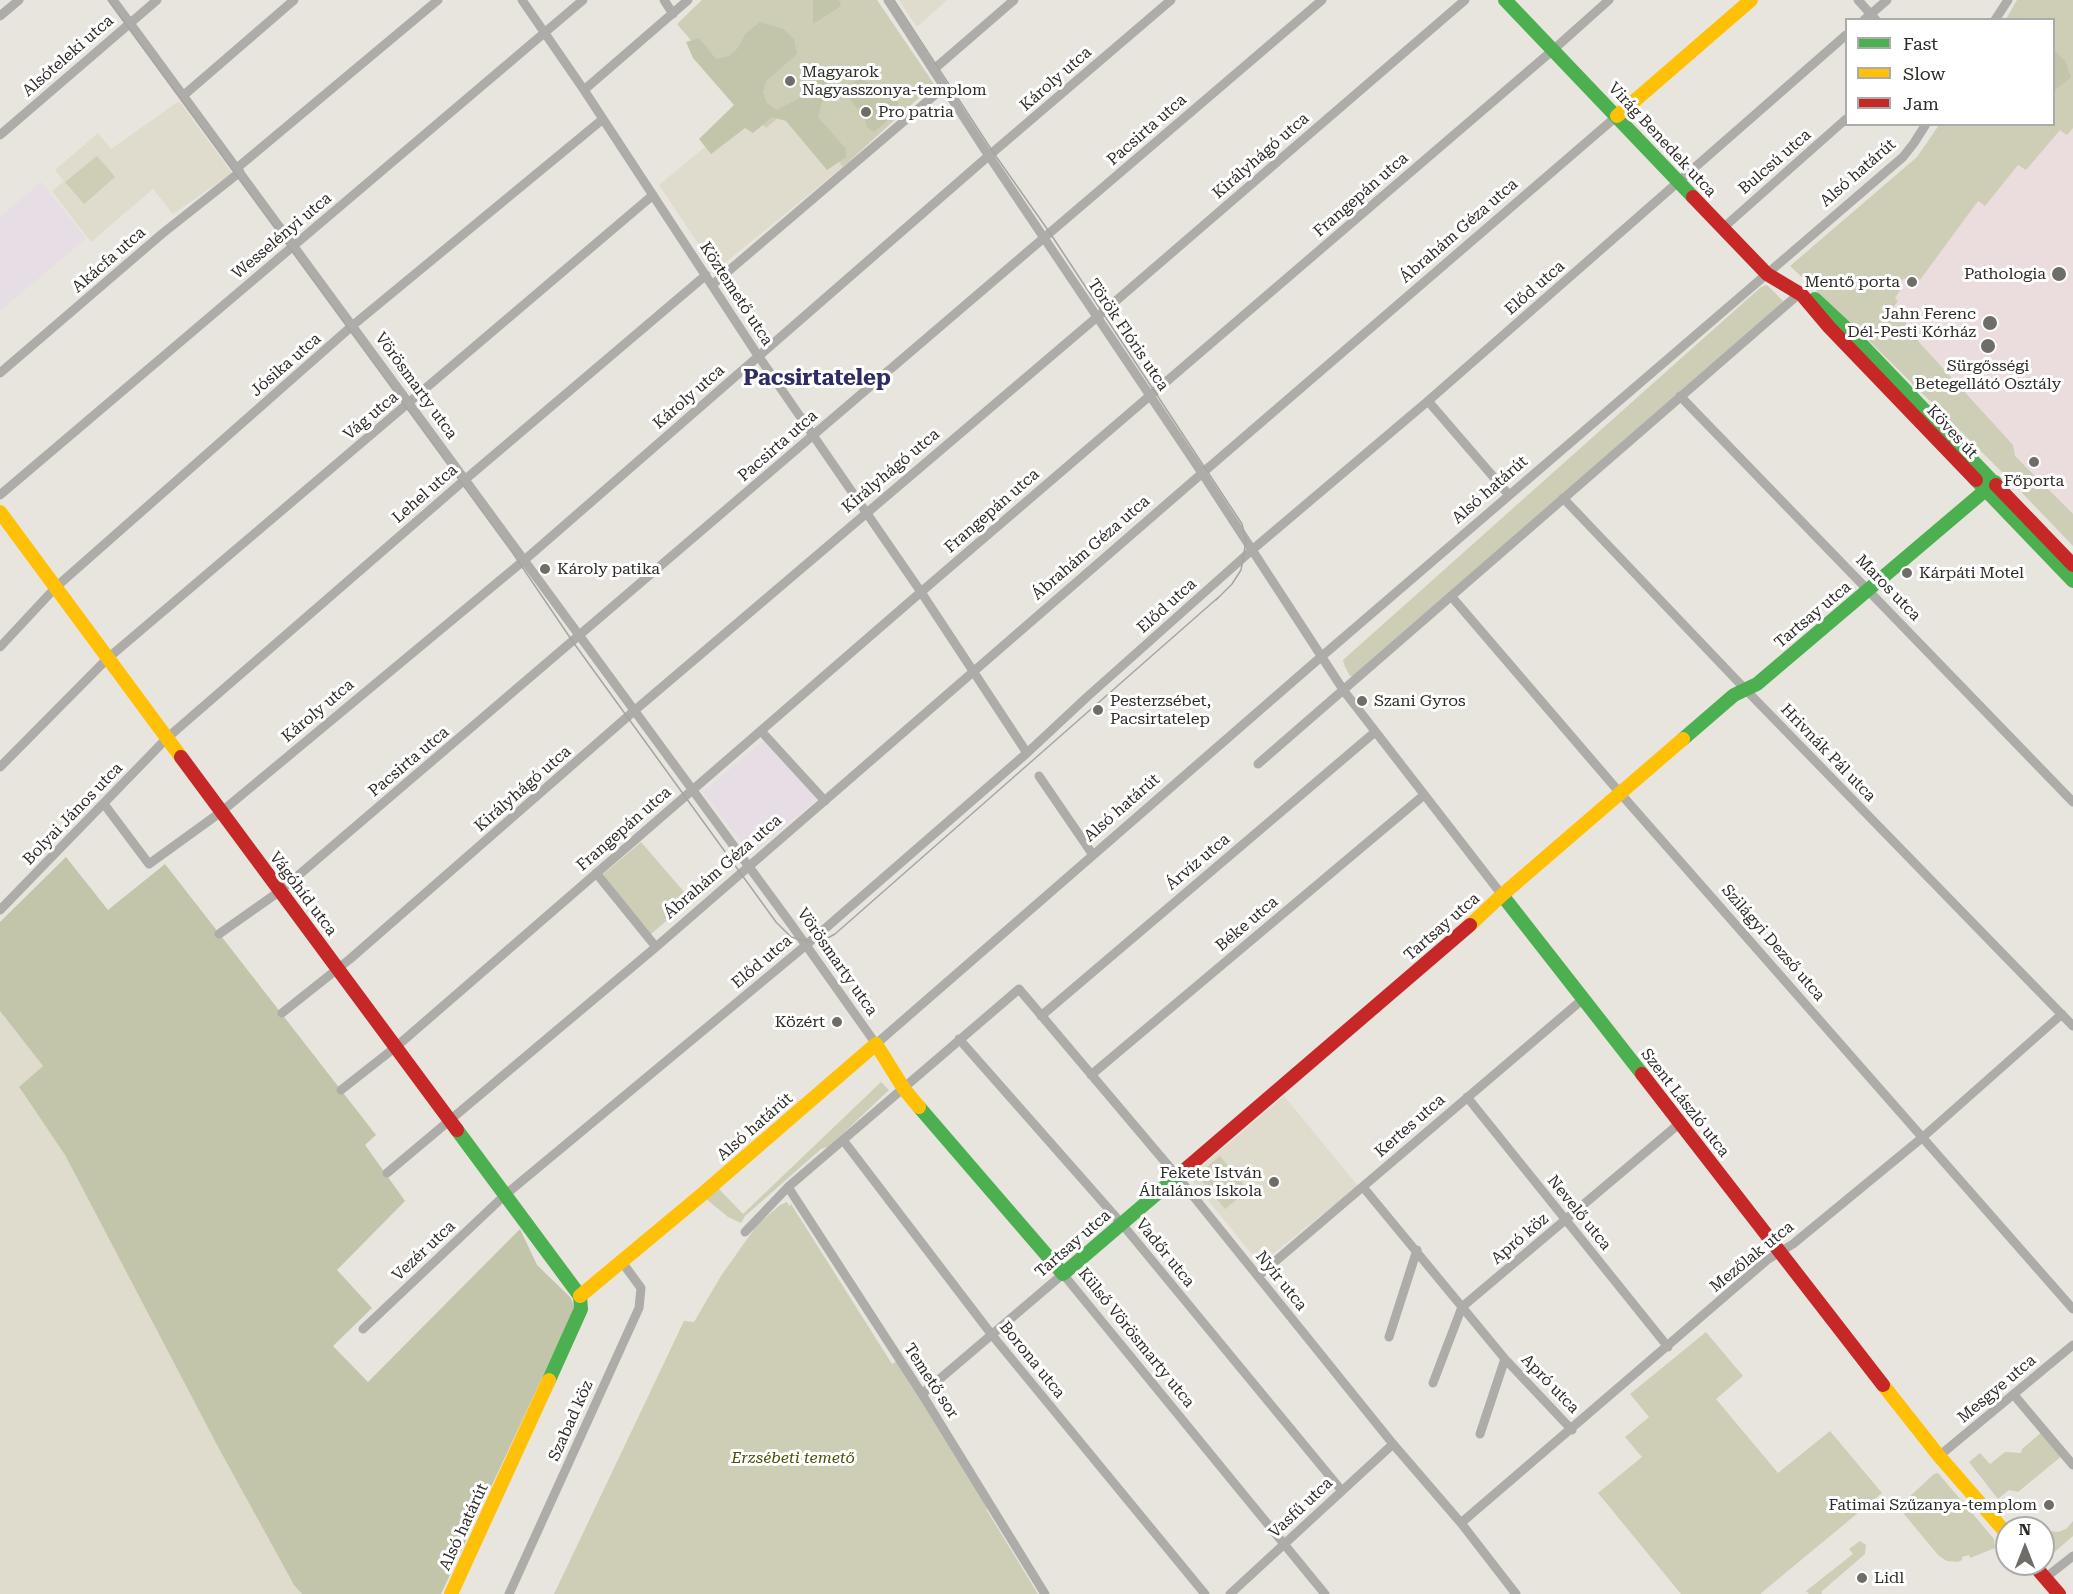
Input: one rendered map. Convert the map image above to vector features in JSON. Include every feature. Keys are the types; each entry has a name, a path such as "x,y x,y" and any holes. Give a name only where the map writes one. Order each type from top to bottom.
{"street":[{"path":"0,16 19,0"},
{"name":"Vörösmarty utca","path":"113,0 748,867 876,1044 900,1084"},
{"name":"Alsóteleki utca","path":"0,135 157,0"},
{"path":"184,95 294,0"},
{"name":"Akácfa utca","path":"0,373 438,0"},
{"name":"Köztemető utca","path":"522,0 1027,753"},
{"name":"Wesselényi utca","path":"0,495 583,0"},
{"path":"664,0 673,14"},
{"path":"584,90 688,0"},
{"name":"Török Flóris utca","path":"888,0 1343,689"},
{"path":"933,70 1014,0"},
{"name":"Károly utca","path":"104,804 149,864 221,812 523,560 1171,0"},
{"name":"Pacsirta utca","path":"219,934 280,891 1322,0"},
{"name":"Királyhágó utca","path":"282,1013 339,969 865,512 1097,317 1465,0"},
{"name":"Virág Benedek utca","path":"1505,0 1767,274 1801,294"},
{"name":"Frangepán utca","path":"341,1090 397,1046 1609,0"},
{"name":"Ábrahám Géza utca","path":"387,1173 656,947 1751,0"},
{"path":"1858,0 1870,18 1887,0"},
{"path":"1996,18 2008,0"},
{"name":"Előd utca","path":"505,1195 805,946 1027,753 1252,550 1428,401 1845,36"},
{"path":"712,285 944,87"},
{"name":"Jósika utca","path":"0,646 56,587 352,326 603,119"},
{"name":"Bulcsú utca","path":"1723,228 1845,120"},
{"name":"Alsó határút","path":"451,1594 581,1309 580,1296 876,1044 1322,656 1903,157 1925,126"},
{"name":"Vág utca","path":"0,767 107,659 653,195"},
{"name":"Lehel utca","path":"167,738 464,480 706,275"},
{"path":"1258,764 1680,396 1801,294"},
{"name":"Köves út","path":"1801,294 1812,297 1845,327 1859,350 1990,486 2073,581"},
{"name":"Maros utca","path":"1680,396 2073,802"},
{"path":"1428,401 1509,495"},
{"path":"1990,486 2005,493 2073,565"},
{"name":"Tartsay utca","path":"922,1394 1482,914 1734,694 1757,684 1990,486"},
{"name":"Hrivnák Pál utca","path":"1563,498 2073,1026"},
{"name":"Vágóhíd utca","path":"0,512 580,1296"},
{"name":"Szilágyi Dezső utca","path":"1451,596 1620,793 2073,1309"},
{"name":"Szent László utca","path":"1343,689 1939,1456 1995,1520"},
{"path":"761,731 825,801"},
{"name":"Árvíz utca","path":"1041,1016 1375,732"},
{"name":"Bolyai János utca","path":"0,910 167,738"},
{"path":"1039,776 1093,855"},
{"name":"Béke utca","path":"1090,1076 1424,795"},
{"path":"596,873 656,947"},
{"name":"Nyír utca","path":"958,1039 1019,989 1090,1076 1177,1176 1393,1444 1461,1523 1516,1594"},
{"name":"Kertes utca","path":"1258,1276 1583,999"},
{"name":"Mezőlak utca","path":"1461,1523 1572,1430 1767,1260 1793,1244 1923,1137 2062,1014"},
{"path":"744,1232 788,1187 843,1140 900,1084 958,1039"},
{"name":"Vadőr utca","path":"958,1039 1122,1224 1342,1491"},
{"name":"Külső Vörösmarty utca","path":"900,1084 1063,1274 1325,1594"},
{"name":"Nevelő utca","path":"1467,1097 1668,1347"},
{"name":"Apró köz","path":"1462,1307 1680,1123"},
{"name":"Borona utca","path":"843,1140 992,1335 1205,1594"},
{"name":"Temető sor","path":"788,1187 922,1394 1045,1594"},
{"name":"Apró utca","path":"1363,1187 1505,1359 1572,1430"},
{"name":"Vezér utca","path":"363,1329 505,1195"},
{"path":"1389,1337 1417,1250"},
{"name":"Szabad köz","path":"509,1594 639,1308 642,1299 641,1288 622,1262"},
{"path":"1433,1383 1462,1307"},
{"name":"Mesgye utca","path":"1939,1456 2073,1345"},
{"name":"Apró utca","path":"1480,1434 1505,1359"},
{"path":"2014,1395 2073,1465"},
{"name":"Vasfű utca","path":"1230,1594 1393,1444"},
{"path":"2059,1594 2045,1578 2073,1556"}],"shaded area":[{"path":"899,0 947,0 917,27"},
{"path":"179,101 232,173 173,214 153,189 91,242 52,191 64,181 55,170 98,133 111,149"},
{"path":"792,106 843,167 716,270 659,185 750,110"},
{"name":"Jahn Ferenc Dél-Pesti Kórház","path":"2073,128 2073,514 2015,456 2012,445 1918,341 1922,335 1890,311 1898,301 1894,298 1902,289 1899,286 1904,278 1913,274 1920,280 1978,201 1985,205 2019,164 2026,170 2060,129 2067,135"},
{"path":"41,182 86,238 0,311 0,217"},
{"path":"764,740 818,799 752,852 749,852 703,792"},
{"path":"0,1011 43,1066 19,1088 65,1155 217,1445 294,1585 302,1594 0,1594"},
{"name":"Fekete István Általános Iskola","path":"1284,1096 1358,1186 1260,1264 1189,1177"}],"green space":[{"path":"702,0 877,0 934,84 843,167 792,106 766,128 677,24"},
{"path":"813,0 839,0 841,6 813,24"},
{"path":"2017,0 2073,0 2073,128 2067,135 2060,130 2026,170 2018,165 1985,206 1978,201 1920,280 1913,275 1908,281 1904,278 1899,286 1902,288 1895,298 1898,301 1890,311 1922,335 1918,341 2013,445 2015,456 2073,514 2073,546 2004,474 1790,266 1917,157 1938,126 2055,126 2055,18 2007,18"},
{"path":"760,22 783,29 794,39 797,54 766,81 763,92 767,103 777,110 798,99 822,76 828,83 830,92 822,103 818,117 846,149 846,157 827,170 786,121 772,117 753,133 745,128 711,154 699,139 734,105 693,58 686,42 699,38 716,59 729,56 738,48 746,33"},
{"path":"2055,50 2065,61 2071,77 2055,90"},
{"path":"858,79 874,84 884,95 899,102 895,114 874,132 867,127 863,115 846,95 848,87"},
{"path":"97,156 115,177 84,204 65,182"},
{"path":"1767,285 1783,301 1781,305 1357,677 1350,676 1343,660 1761,287"},
{"path":"641,842 691,900 651,934 601,876"},
{"path":"66,857 108,910 165,864 376,1135 365,1145 405,1201 337,1270 372,1308 333,1346 368,1382 520,1229 537,1265 571,1298 574,1307 572,1314 441,1594 302,1594 294,1585 217,1445 65,1155 19,1087 43,1066 0,1011 0,922"},
{"path":"881,1082 889,1090 830,1146 821,1149 745,1216 741,1223 728,1217 705,1198 718,1188 743,1214"},
{"path":"1220,1156 1248,1190 1225,1209 1197,1175"},
{"name":"Erzsébeti temető","path":"787,1202 789,1206 787,1209 791,1204 892,1364 898,1360 989,1507 986,1509 1038,1594 554,1594 684,1321 694,1322 721,1276 757,1225 780,1205"},
{"path":"1706,1332 1743,1376 1716,1399 1778,1473 1830,1431 1882,1493 1760,1594 1681,1594 1598,1493 1642,1457 1625,1437 1649,1417 1630,1394"},
{"path":"2043,1431 2063,1455 2018,1492 2009,1490 1998,1499 1969,1462 1980,1453 1990,1464 2005,1452 2021,1453 2022,1449"},
{"path":"1938,1473 1994,1539 1995,1548 1970,1558 1969,1555 1962,1557 1962,1560 1958,1562 1947,1561 1939,1556 1904,1514 1903,1505 1907,1499 1934,1474"},
{"path":"2073,1521 2073,1536 2055,1552 2055,1532 2066,1529"},
{"path":"1860,1541 1866,1545 1865,1554 1821,1592 1822,1594 1809,1594 1806,1591 1853,1554 1849,1549"}],"tram line":[{"path":"108,0 512,552 573,642 776,922 791,937 809,942 824,940 835,934 1221,595"},
{"path":"894,0 1242,524 1246,541 1241,570 1232,584 1216,600"}],"traffic: fast":[{"path":"1505,0 1693,197"},
{"path":"1815,299 1845,327 1996,485"},
{"path":"1976,480 2073,581"},
{"path":"1683,739 1734,695 1757,684 1995,482"},
{"path":"1502,895 1642,1074"},
{"path":"919,1107 1063,1274 1188,1167"},
{"path":"457,1130 580,1296 581,1309 549,1380"}],"traffic: slow":[{"path":"1617,116 1751,0"},
{"path":"0,512 181,757"},
{"path":"1470,925 1683,739"},
{"path":"580,1296 876,1044 904,1089 919,1107"},
{"path":"451,1594 549,1380"},
{"path":"1883,1385 1939,1456 1995,1520"}],"traffic: jam":[{"path":"1693,197 1767,274 1802,295 1829,327 1976,480"},
{"path":"1996,485 2073,565"},
{"path":"181,757 457,1130"},
{"path":"1188,1167 1470,925"},
{"path":"1642,1074 1883,1385"},
{"path":"2043,1576 2059,1594"}],"place":[{"name":"Magyarok Nagyasszonya-templom","path":"790,81"},
{"name":"Pro patria","path":"866,112"},
{"name":"Pathologia","path":"2059,274"},
{"name":"Mentő porta","path":"1912,282"},
{"name":"Jahn Ferenc Dél-Pesti Kórház","path":"1990,323"},
{"name":"Sürgősségi Betegellátó Osztály","path":"1988,346"},
{"name":"Főporta","path":"2034,462"},
{"name":"Károly patika","path":"545,569"},
{"name":"Kárpáti Motel","path":"1907,573"},
{"name":"Szani Gyros","path":"1362,701"},
{"name":"Pesterzsébet, Pacsirtatelep","path":"1098,710"},
{"name":"Közért","path":"837,1022"},
{"name":"Fekete István Általános Iskola","path":"1274,1182"},
{"name":"Fatimai Szűzanya-templom","path":"2049,1505"},
{"name":"Lidl","path":"1862,1578"}],"district":[{"name":"Pacsirtatelep","path":"817,379"}]}
